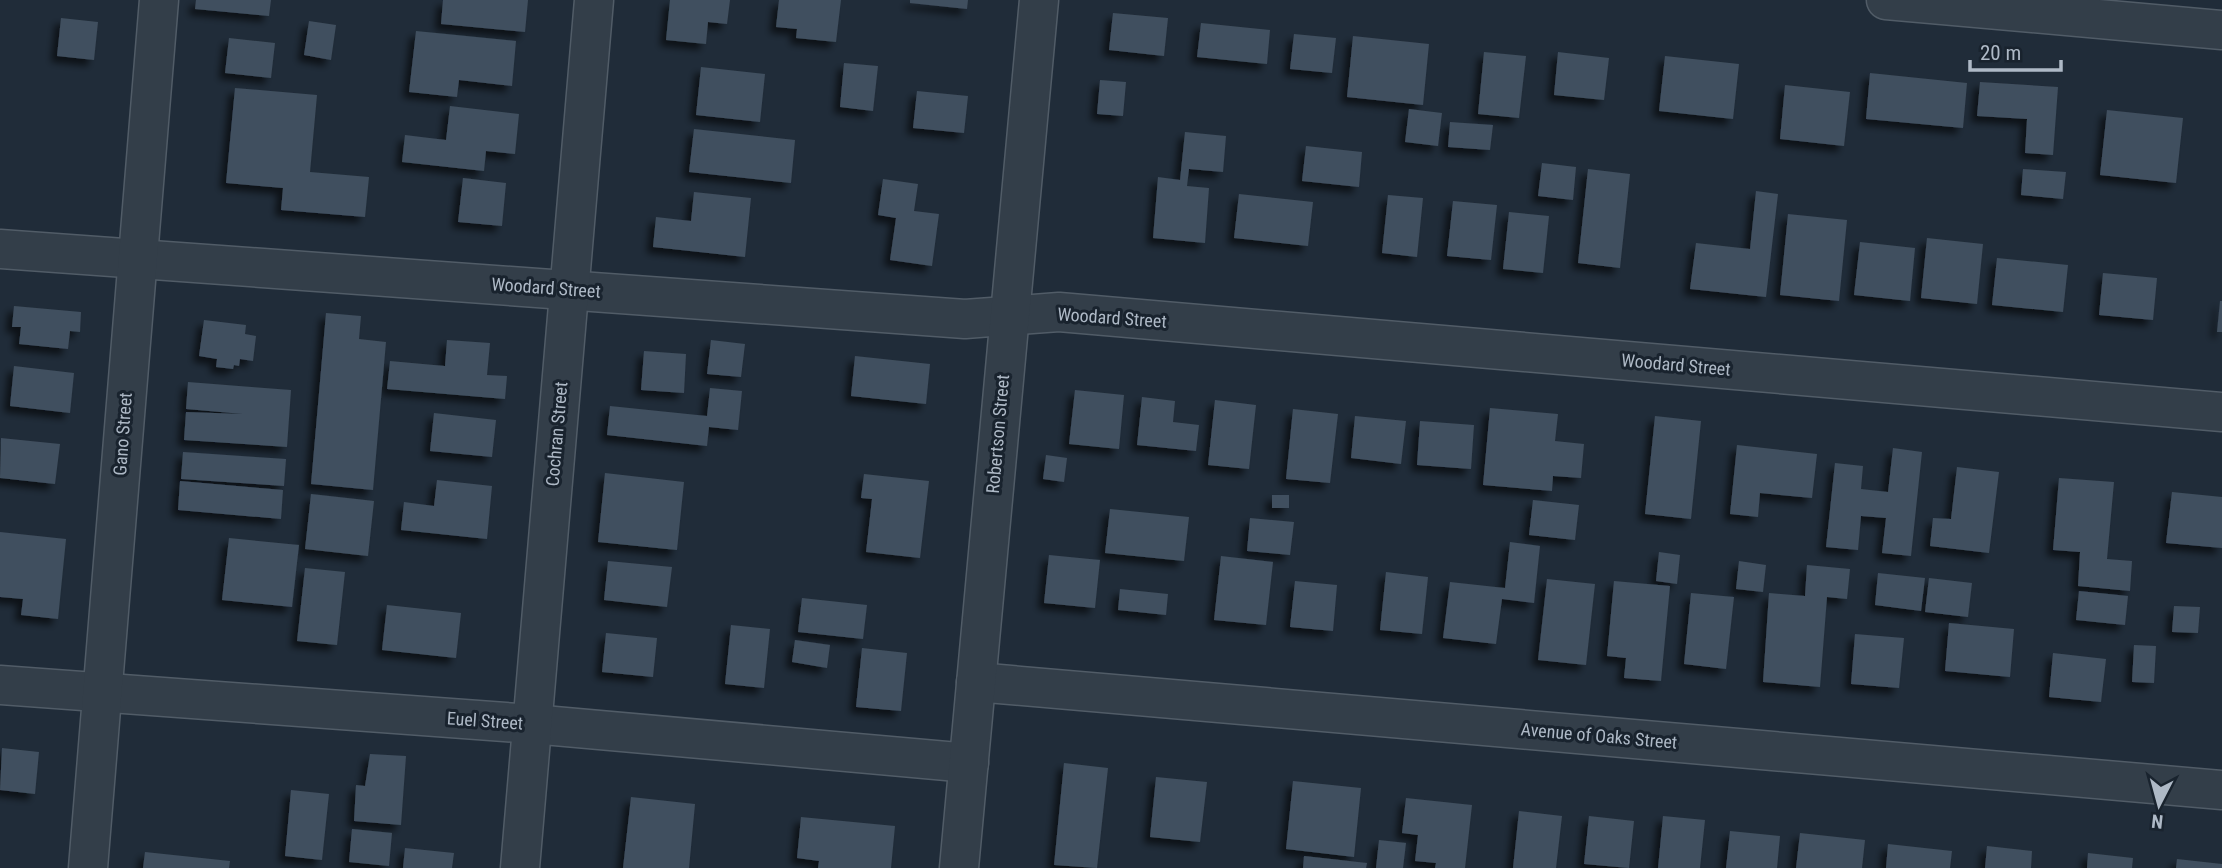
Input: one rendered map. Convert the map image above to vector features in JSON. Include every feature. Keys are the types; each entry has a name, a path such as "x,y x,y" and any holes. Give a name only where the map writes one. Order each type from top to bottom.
{"street":[{"name":"Gano Street","path":"88,868 159,0"},
{"name":"Cochran Street","path":"520,868 593,0"},
{"name":"Robertson Street","path":"958,868 1039,0"},
{"path":"1886,0 2222,30"},
{"name":"Woodard Street","path":"0,249 965,319 1073,313 2222,412"},
{"name":"Avenue of Oaks Street","path":"976,682 2222,790"},
{"name":"Euel Street","path":"0,685 532,724 969,764"}],"building":[{"path":"196,0 271,0 269,16 195,9"},
{"path":"443,0 528,0 525,32 441,24"},
{"path":"670,0 730,0 727,24 708,22 706,44 666,40"},
{"path":"779,0 841,0 836,42 796,38 797,29 776,27"},
{"path":"910,0 968,0 967,9 910,3"},
{"path":"1113,13 1168,18 1164,56 1109,50"},
{"path":"61,18 98,22 94,60 57,56"},
{"path":"309,21 336,25 331,60 304,55"},
{"path":"1201,23 1270,30 1267,64 1197,57"},
{"path":"416,31 516,41 512,86 459,80 457,97 409,92"},
{"path":"1294,34 1336,38 1332,73 1290,69"},
{"path":"1353,36 1429,44 1423,105 1347,97"},
{"path":"229,38 275,43 271,78 225,73"},
{"path":"1484,52 1526,56 1519,118 1478,114"},
{"path":"1558,52 1609,58 1604,100 1554,95"},
{"path":"1665,56 1739,64 1733,119 1659,111"},
{"path":"844,63 878,66 873,111 840,107"},
{"path":"701,67 765,74 760,122 696,115"},
{"path":"1870,73 1967,83 1963,128 1866,119"},
{"path":"1100,80 1126,82 1123,116 1097,114"},
{"path":"1980,82 2058,87 2053,155 2025,153 2027,119 1977,116"},
{"path":"1785,85 1850,92 1844,146 1780,139"},
{"path":"235,88 317,95 310,172 369,177 365,217 281,210 283,188 226,183"},
{"path":"917,91 968,96 964,133 913,128"},
{"path":"450,106 519,114 515,154 486,151 484,171 402,162 405,135 446,140"},
{"path":"1409,109 1442,113 1438,146 1405,142"},
{"path":"2107,110 2183,118 2176,183 2100,175"},
{"path":"1450,122 1493,125 1490,150 1448,147"},
{"path":"694,129 795,140 791,183 689,172"},
{"path":"1185,132 1226,136 1223,172 1189,169 1187,186 1209,188 1205,243 1153,238 1158,177 1180,180"},
{"path":"1306,146 1362,152 1359,187 1302,181"},
{"path":"1542,163 1576,167 1573,200 1538,196"},
{"path":"1588,169 1630,174 1620,268 1578,263"},
{"path":"2023,169 2066,172 2063,199 2021,195"},
{"path":"463,178 506,183 502,226 458,222"},
{"path":"883,179 918,184 914,211 939,214 932,266 890,260 896,218 878,215"},
{"path":"1756,191 1778,194 1766,297 1690,289 1696,243 1750,249"},
{"path":"694,192 751,198 745,257 653,247 656,217 691,221"},
{"path":"1239,194 1313,202 1308,246 1234,238"},
{"path":"1388,195 1423,198 1417,257 1382,253"},
{"path":"1453,201 1497,205 1491,260 1447,256"},
{"path":"1509,212 1549,216 1543,273 1503,269"},
{"path":"1788,214 1847,220 1839,301 1780,295"},
{"path":"1927,238 1983,244 1977,304 1921,298"},
{"path":"1860,242 1915,248 1910,301 1854,295"},
{"path":"1997,258 2068,265 2063,312 1992,305"},
{"path":"2103,273 2157,278 2153,320 2099,315"},
{"path":"2220,301 2222,332 2217,332"},
{"path":"14,306 81,312 80,332 70,331 68,349 19,344 21,327 12,327"},
{"path":"326,313 361,316 359,339 386,342 373,490 311,484"},
{"path":"204,320 246,325 245,334 256,336 253,361 240,359 239,366 234,365 233,369 216,367 217,359 199,356"},
{"path":"447,340 490,343 487,375 507,376 505,399 387,389 390,361 445,366"},
{"path":"711,340 745,344 741,377 707,374"},
{"path":"644,351 686,354 684,393 641,390"},
{"path":"855,356 930,364 926,404 851,396"},
{"path":"14,366 74,373 70,413 10,406"},
{"path":"188,382 291,390 287,447 184,440 186,412 243,414 186,409"},
{"path":"710,388 742,391 738,430 709,427 707,446 607,435 610,406 707,416"},
{"path":"1075,390 1124,395 1119,449 1069,444"},
{"path":"1142,397 1175,401 1173,422 1199,425 1196,451 1137,445"},
{"path":"1215,400 1256,405 1249,469 1208,465"},
{"path":"1490,408 1558,414 1555,441 1584,444 1581,478 1553,476 1552,491 1483,485"},
{"path":"1293,409 1338,414 1330,483 1286,479"},
{"path":"434,413 496,420 492,457 430,451"},
{"path":"1355,416 1406,421 1401,464 1351,458"},
{"path":"1655,416 1701,421 1691,519 1645,514"},
{"path":"1420,421 1474,425 1471,469 1417,465"},
{"path":"1,438 60,444 55,484 0,478"},
{"path":"1737,445 1817,454 1812,498 1760,493 1758,517 1730,514"},
{"path":"1893,448 1922,452 1911,556 1882,553 1886,518 1861,516 1858,550 1826,547 1835,463 1863,466 1861,489 1888,492"},
{"path":"183,452 286,459 284,486 181,479"},
{"path":"1046,455 1067,458 1064,482 1043,479"},
{"path":"1957,467 1999,472 1989,553 1930,546 1933,518 1951,519"},
{"path":"605,473 684,482 677,550 598,542"},
{"path":"864,474 929,481 920,558 866,552 872,499 861,498"},
{"path":"2059,478 2114,482 2107,559 2132,561 2130,591 2078,586 2080,552 2053,550"},
{"path":"437,480 492,486 487,539 401,530 404,502 434,506"},
{"path":"180,481 283,490 281,519 178,510"},
{"path":"2172,492 2222,497 2222,548 2166,543"},
{"path":"311,494 374,501 368,556 305,549"},
{"path":"1272,495 1289,495 1289,508 1272,508"},
{"path":"1533,500 1579,505 1575,540 1529,535"},
{"path":"1110,509 1189,517 1184,561 1105,553"},
{"path":"1250,518 1294,522 1290,555 1247,551"},
{"path":"0,532 66,539 58,619 21,615 23,599 0,597"},
{"path":"229,538 299,545 292,607 222,600"},
{"path":"1510,542 1540,546 1534,603 1502,599 1496,644 1443,638 1450,582 1505,588"},
{"path":"1659,552 1680,555 1677,584 1656,581"},
{"path":"1049,555 1100,560 1095,608 1044,603"},
{"path":"1221,556 1273,562 1266,625 1214,620"},
{"path":"608,561 672,567 667,607 604,600"},
{"path":"1739,561 1766,565 1763,592 1736,589"},
{"path":"1807,565 1850,569 1847,599 1827,597 1820,687 1763,682 1769,593 1805,596"},
{"path":"305,568 345,572 337,645 297,641"},
{"path":"1386,572 1428,577 1422,634 1380,630"},
{"path":"1878,573 1925,578 1921,611 1875,605"},
{"path":"1929,578 1972,583 1968,617 1925,612"},
{"path":"1547,579 1595,584 1586,665 1538,660"},
{"path":"1295,581 1337,585 1333,631 1290,627"},
{"path":"1614,581 1670,586 1661,681 1624,678 1626,658 1607,656"},
{"path":"1120,589 1168,594 1166,615 1118,610"},
{"path":"2079,591 2128,596 2125,625 2076,620"},
{"path":"1691,593 1734,597 1726,669 1684,664"},
{"path":"802,598 867,605 863,639 798,632"},
{"path":"387,605 461,613 456,658 382,650"},
{"path":"2174,606 2200,607 2198,633 2172,632"},
{"path":"1949,623 2014,629 2010,677 1945,671"},
{"path":"731,625 770,629 764,688 725,684"},
{"path":"606,633 657,638 653,677 602,672"},
{"path":"1855,634 1904,638 1899,688 1851,684"},
{"path":"795,640 830,645 827,668 792,662"},
{"path":"2134,645 2156,646 2154,683 2132,682"},
{"path":"862,648 907,653 901,711 856,707"},
{"path":"2053,653 2106,659 2101,702 2049,697"},
{"path":"2,748 39,752 35,794 0,790"},
{"path":"370,754 406,756 401,825 354,821 356,785 365,786"},
{"path":"1064,763 1108,768 1097,868 1054,865"},
{"path":"1156,777 1207,782 1200,842 1150,837"},
{"path":"1293,781 1361,788 1354,857 1286,849"},
{"path":"291,790 329,794 322,860 285,856"},
{"path":"631,797 695,804 689,868 623,868"},
{"path":"1406,798 1472,805 1465,868 1435,868 1436,863 1415,861 1418,835 1402,833"},
{"path":"1519,811 1562,816 1556,868 1513,868"},
{"path":"1589,816 1634,821 1629,868 1584,864"},
{"path":"1663,816 1705,820 1700,868 1658,868"},
{"path":"801,817 895,826 891,868 818,868 819,861 797,858"},
{"path":"352,829 392,833 389,866 349,862"},
{"path":"1730,831 1780,836 1777,868 1726,868"},
{"path":"1800,833 1865,840 1862,868 1796,868"},
{"path":"1379,840 1406,843 1403,868 1376,868"},
{"path":"1888,844 1952,851 1950,868 1886,868"},
{"path":"1987,846 2032,851 2031,868 1985,868"},
{"path":"405,848 454,853 452,868 403,868"},
{"path":"145,852 230,861 229,868 143,868"},
{"path":"2088,853 2133,858 2132,868 2087,868"},
{"path":"1304,856 1367,863 1366,868 1303,868"},
{"path":"2177,859 2222,864 2222,868 2176,868"}]}
